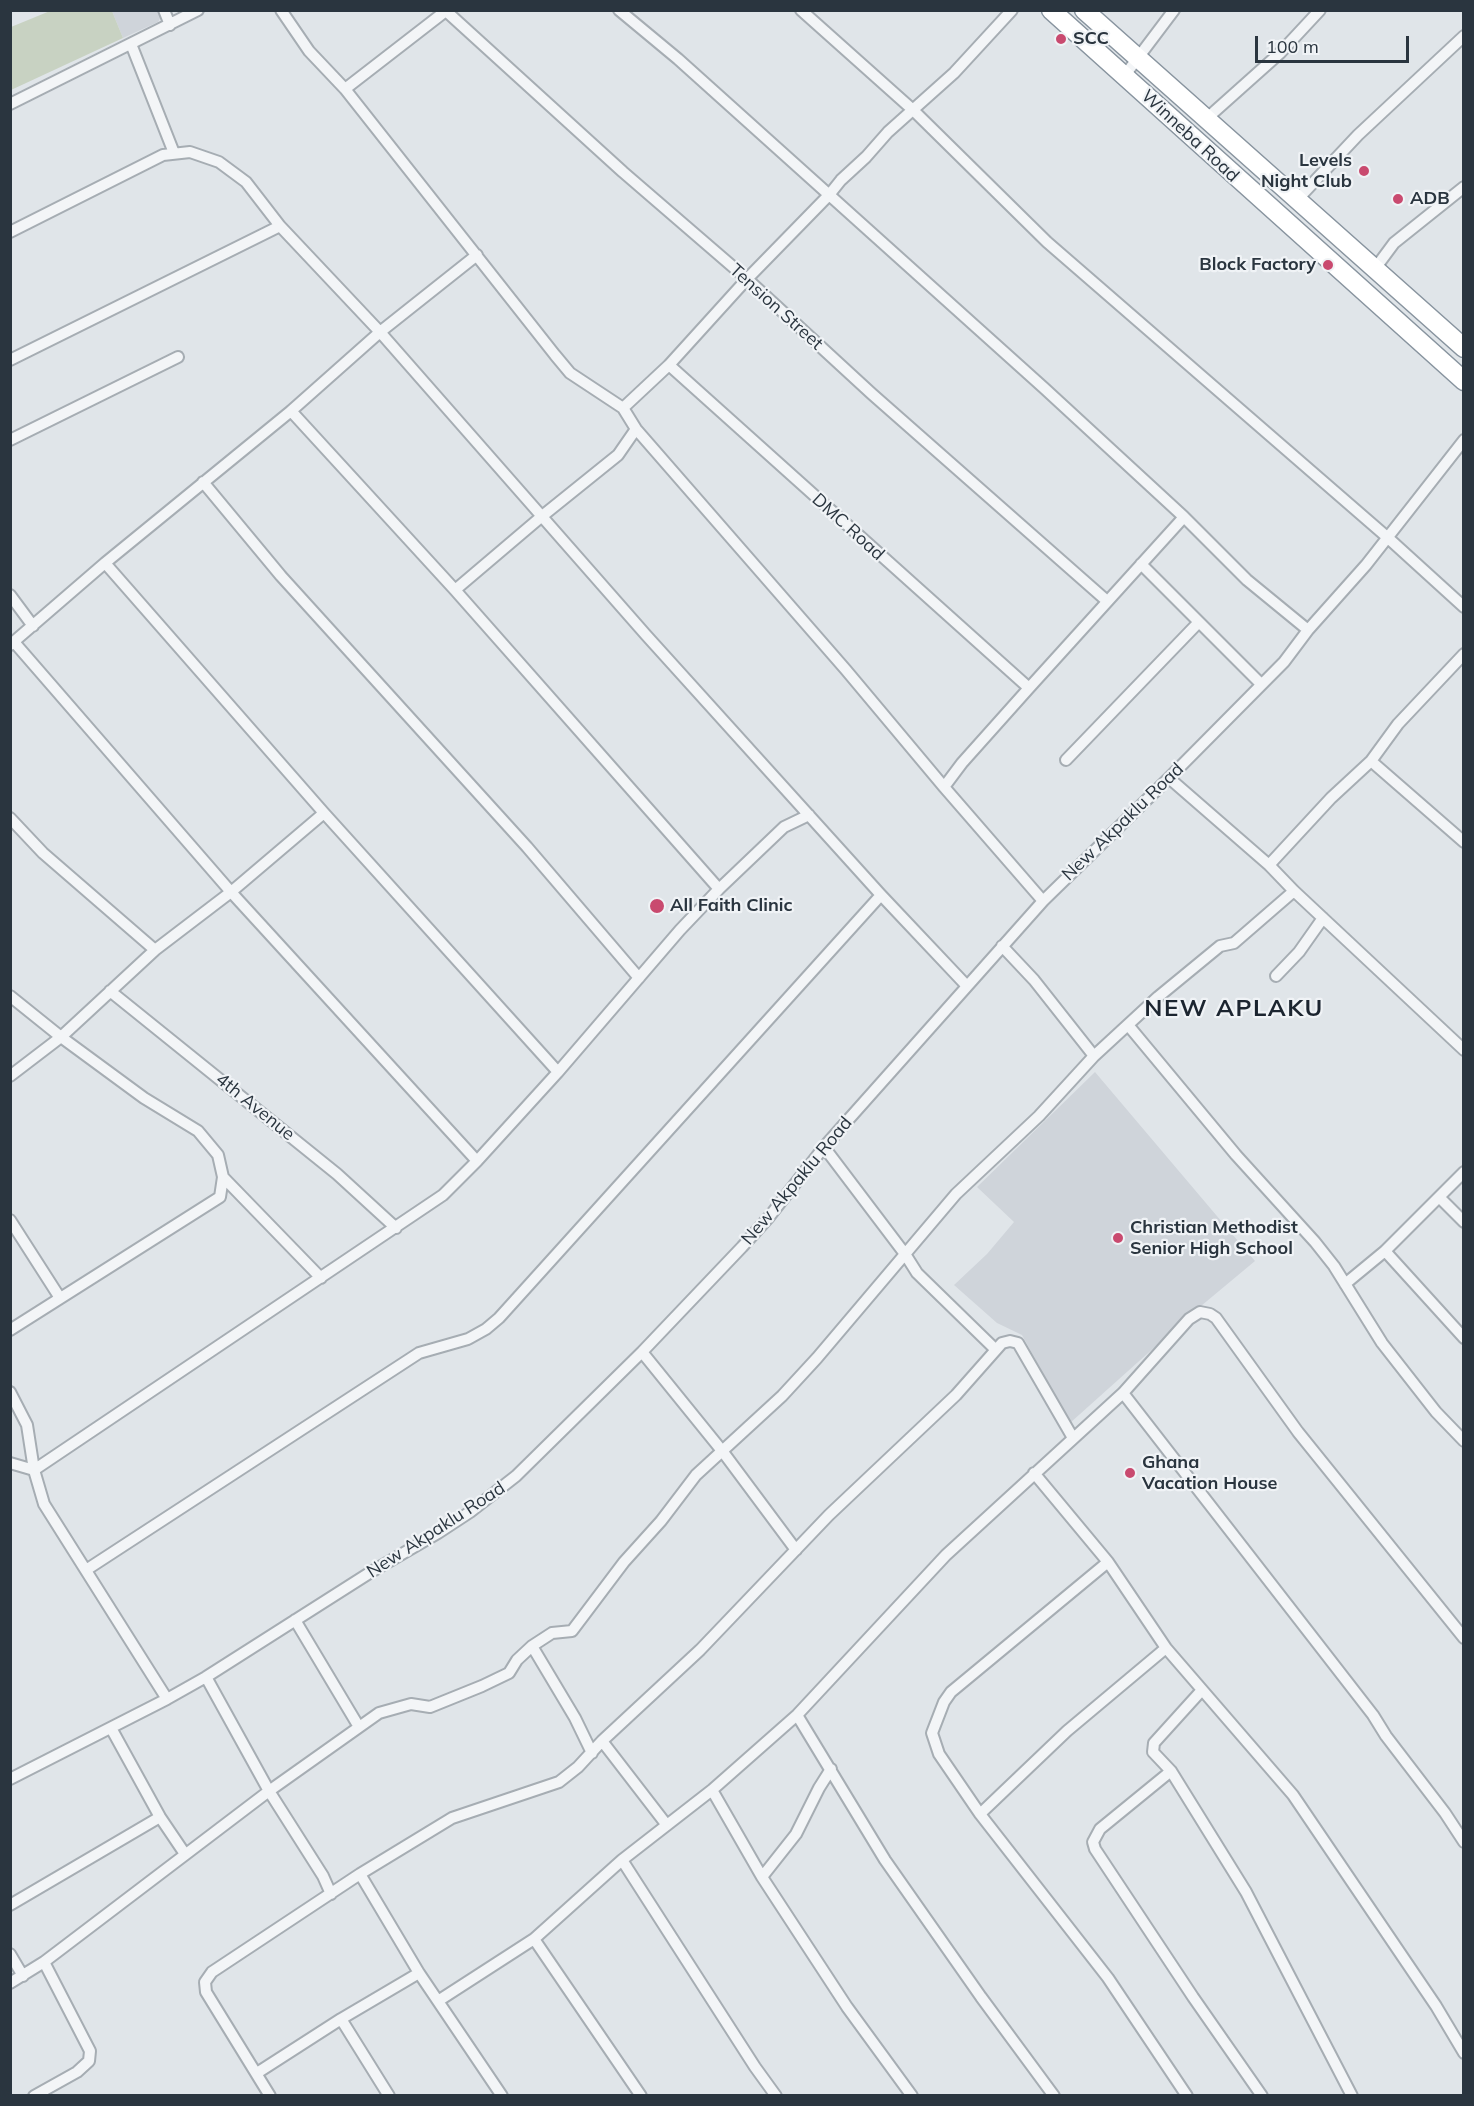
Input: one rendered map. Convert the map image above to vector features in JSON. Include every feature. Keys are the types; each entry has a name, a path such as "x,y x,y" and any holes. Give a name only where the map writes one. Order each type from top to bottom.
{"highway":[{"name":"Winneba Road","path":"1051,10 1464,381"},
{"name":"Winneba Road","path":"1084,10 1296,201 1464,348"}],"street":[{"path":"164,10 170,25"},
{"path":"10,104 198,10"},
{"path":"281,10 309,51 345,89 570,373 623,408 636,429 1043,901"},
{"path":"620,10 678,59 1184,517 1247,580 1308,630"},
{"path":"801,10 913,110 1047,242 1387,537 1464,607"},
{"path":"623,408 669,365 841,180 888,132 954,72 1012,10"},
{"path":"1125,75 1174,10"},
{"path":"1205,120 1280,53 1320,10"},
{"path":"345,89 447,11"},
{"name":"Tension Street","path":"447,11 623,172 747,279 872,394 1107,601"},
{"path":"1296,201 1358,135 1464,36"},
{"path":"131,44 174,153"},
{"path":"10,232 163,154 190,152 219,162 246,182 280,226 380,332 541,517 881,895 966,985"},
{"path":"1374,270 1395,243 1464,187"},
{"path":"10,360 280,226"},
{"path":"477,255 380,332 291,411 105,563 12,644 231,892 477,1161"},
{"path":"10,440 178,357"},
{"name":"DMC Road","path":"669,365 1029,688"},
{"path":"291,411 455,590 719,889"},
{"path":"455,590 618,455 636,429"},
{"name":"New Akpaklu Road","path":"12,1777 168,1699 206,1677 438,1533 507,1484 642,1352 769,1217 824,1146 1043,901 1284,662 1308,630 1366,565 1464,440"},
{"path":"203,482 281,576 527,846 639,978"},
{"path":"944,787 962,763 1184,517"},
{"path":"105,563 324,813 558,1072"},
{"path":"1141,564 1261,684"},
{"path":"10,595 33,626"},
{"path":"1066,760 1199,622"},
{"path":"1269,865 1331,798 1371,761 1398,724 1464,654"},
{"path":"1371,761 1464,842"},
{"path":"1169,778 1269,865 1464,1050"},
{"path":"10,1076 61,1036 155,950 231,892 324,813"},
{"path":"34,1470 443,1195 558,1072 719,889 784,827 795,824 809,815"},
{"path":"10,818 43,853 155,950"},
{"path":"10,1983 44,1962 269,1791 379,1713 411,1704 430,1707 482,1686 508,1673 532,1646 552,1633 572,1630 624,1562 661,1521 696,1475 782,1396 817,1359 956,1194 1039,1116 1094,1056 1158,997 1221,946 1234,943 1294,891"},
{"path":"86,1570 419,1353 468,1339 499,1318 881,895"},
{"path":"1276,976 1299,952 1323,918"},
{"path":"1002,946 1034,980 1094,1056"},
{"name":"4th Avenue","path":"110,991 337,1174 396,1228"},
{"path":"10,996 144,1098 198,1131 218,1155 223,1177 220,1197 10,1329"},
{"path":"1128,1025 1236,1155 1315,1242 1382,1343 1436,1412 1464,1441"},
{"path":"824,1146 906,1254 917,1273 995,1349"},
{"path":"1345,1284 1385,1251 1464,1172"},
{"path":"223,1177 321,1278"},
{"path":"1439,1197 1464,1222"},
{"path":"10,1220 60,1298"},
{"path":"1385,1251 1464,1338"},
{"path":"438,2001 534,1939 622,1860 712,1791 797,1715 918,1583 1034,1473 1123,1393 1189,1319 1200,1312 1216,1318 1298,1432 1464,1638"},
{"path":"270,2096 206,1992 205,1982 212,1972 360,1874 452,1818 559,1782 700,1650 851,1493 956,1395 1002,1343 1010,1341 1018,1343 1073,1438"},
{"path":"642,1352 723,1452 796,1550"},
{"path":"10,1392 27,1425 34,1470 44,1504 168,1699"},
{"path":"1123,1393 1373,1715 1464,1842"},
{"path":"10,1463 34,1470"},
{"path":"1034,1473 1108,1562 1166,1648 1293,1795 1436,2006 1464,2053"},
{"path":"1108,1562 951,1692 944,1702 932,1733 939,1754 980,1814 1108,1978 1187,2096"},
{"path":"295,1620 359,1726"},
{"path":"532,1646 575,1718 592,1753"},
{"path":"980,1814 1067,1731 1166,1648"},
{"path":"206,1677 269,1791 323,1876 331,1894"},
{"path":"1202,1690 1154,1743 1153,1752 1171,1771 1246,1892 1352,2096"},
{"path":"797,1715 885,1860 1054,2096"},
{"path":"111,1728 160,1817 185,1854"},
{"path":"602,1741 666,1824"},
{"path":"762,1877 796,1834 831,1769"},
{"path":"1171,1771 1100,1829 1093,1842 1095,1849 1193,1997 1263,2096"},
{"path":"712,1791 762,1877 848,2007 912,2096"},
{"path":"10,1905 160,1817"},
{"path":"622,1860 776,2096"},
{"path":"360,1874 419,1973 502,2096"},
{"path":"534,1939 641,2096"},
{"path":"10,1954 23,1976"},
{"path":"34,2096 77,2072 89,2061 90,2051 44,1962"},
{"path":"257,2073 341,2019 419,1973"},
{"path":"341,2019 388,2096"}],"shaded area":[{"path":"112,11 158,11 161,17 158,22 123,38"},
{"name":"Christian Methodist Senior High School","path":"1095,1072 1255,1261 1195,1311 1070,1423 1022,1335 997,1323 954,1285 987,1254 1014,1222 977,1187"}],"green space":[{"path":"50,11 112,11 123,38 11,90 11,27"}],"place":[{"name":"SCC","path":"1061,39"},
{"name":"Levels Night Club","path":"1364,171"},
{"name":"ADB","path":"1398,199"},
{"name":"Block Factory","path":"1328,265"},
{"name":"All Faith Clinic","path":"657,906"},
{"name":"Christian Methodist Senior High School","path":"1118,1238"},
{"name":"Ghana Vacation House","path":"1130,1473"}],"district":[{"name":"NEW APLAKU","path":"1234,1009"}]}
